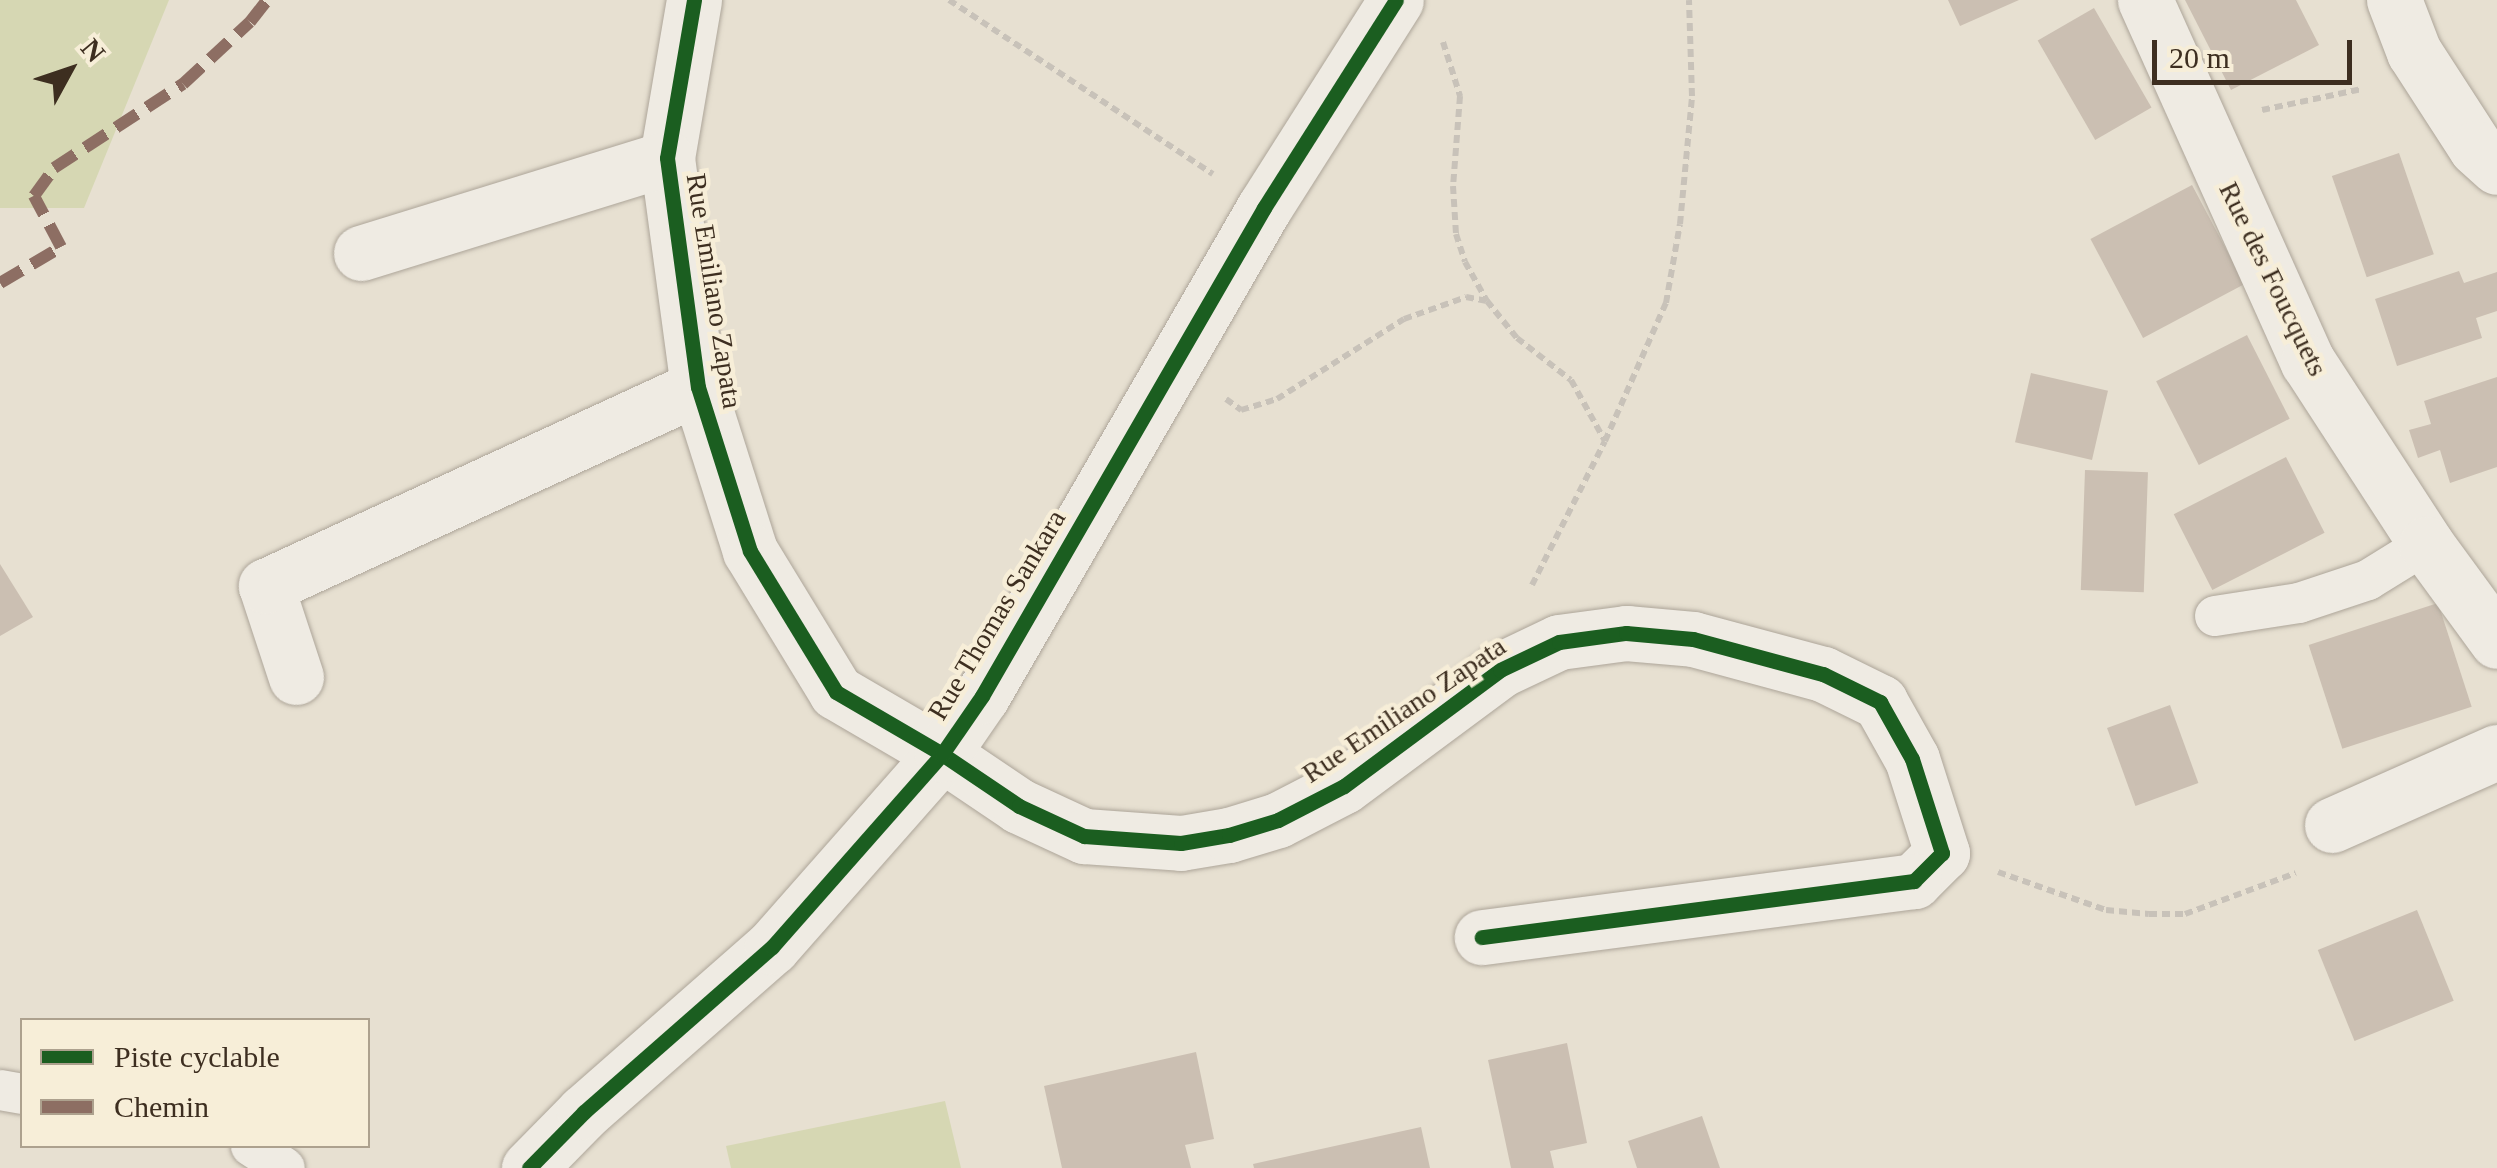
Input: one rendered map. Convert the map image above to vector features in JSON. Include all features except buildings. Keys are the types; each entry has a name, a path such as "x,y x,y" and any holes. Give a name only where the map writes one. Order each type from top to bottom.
{"street":[{"name":"Rue Emiliano Zapata","path":"694,0 667,158 698,387 750,551 836,692 942,754 1019,806 1084,836 1181,843 1229,835 1278,820 1344,786 1500,670 1559,642 1626,632 1693,639 1823,674 1880,702 1912,759 1942,853"},
{"name":"Rue des Foucquets","path":"2145,0 2308,362 2426,544 2497,641"},
{"path":"2394,0 2414,52 2476,148 2497,167"},
{"name":"Rue Thomas Sankara","path":"529,1168 584,1112 772,947 942,754 982,696 1264,208 1416,17"},
{"name":"Rue Emiliano Zapata","path":"361,253 667,158"},
{"name":"Rue Emiliano Zapata","path":"296,677 266,586 698,387"},
{"path":"2332,825 2497,752"},
{"path":"1482,937 1914,880 1942,853"}],"lane":[{"path":"2215,616 2299,602 2368,580 2426,544"},
{"path":"254,1148 285,1168"}],"path":[{"path":"949,0 1264,208"},
{"path":"1546,648 1528,594 1544,554 1605,441 1666,302 1680,224 1692,96 1689,0"},
{"path":"1416,17 1448,46 1460,96 1454,141 1456,234 1465,262 1487,301 1517,338 1571,380 1605,441"},
{"path":"2199,123 2368,87 2447,103"},
{"path":"1174,366 1242,410 1276,398 1404,319 1466,297 1487,301"},
{"path":"1942,853 2106,910 2185,914 2303,870 2332,825"}],"green space":[{"path":"0,0 169,0 84,208 0,208"},
{"path":"945,1101 961,1168 731,1168 726,1146"}],"marked path":[{"path":"0,283 61,247 34,196 54,168 183,84 250,22 267,0"}],"cycle path":[{"path":"694,0 667,158 698,387 750,551 836,692 942,754 1019,806 1084,836 1181,843 1229,835 1278,820 1344,786 1500,670 1559,642 1626,633 1693,639 1823,674 1880,702 1912,759 1942,853 1914,881 1482,937"},
{"path":"529,1168 584,1112 772,947 942,754 982,696 1264,208 1396,0"}]}
